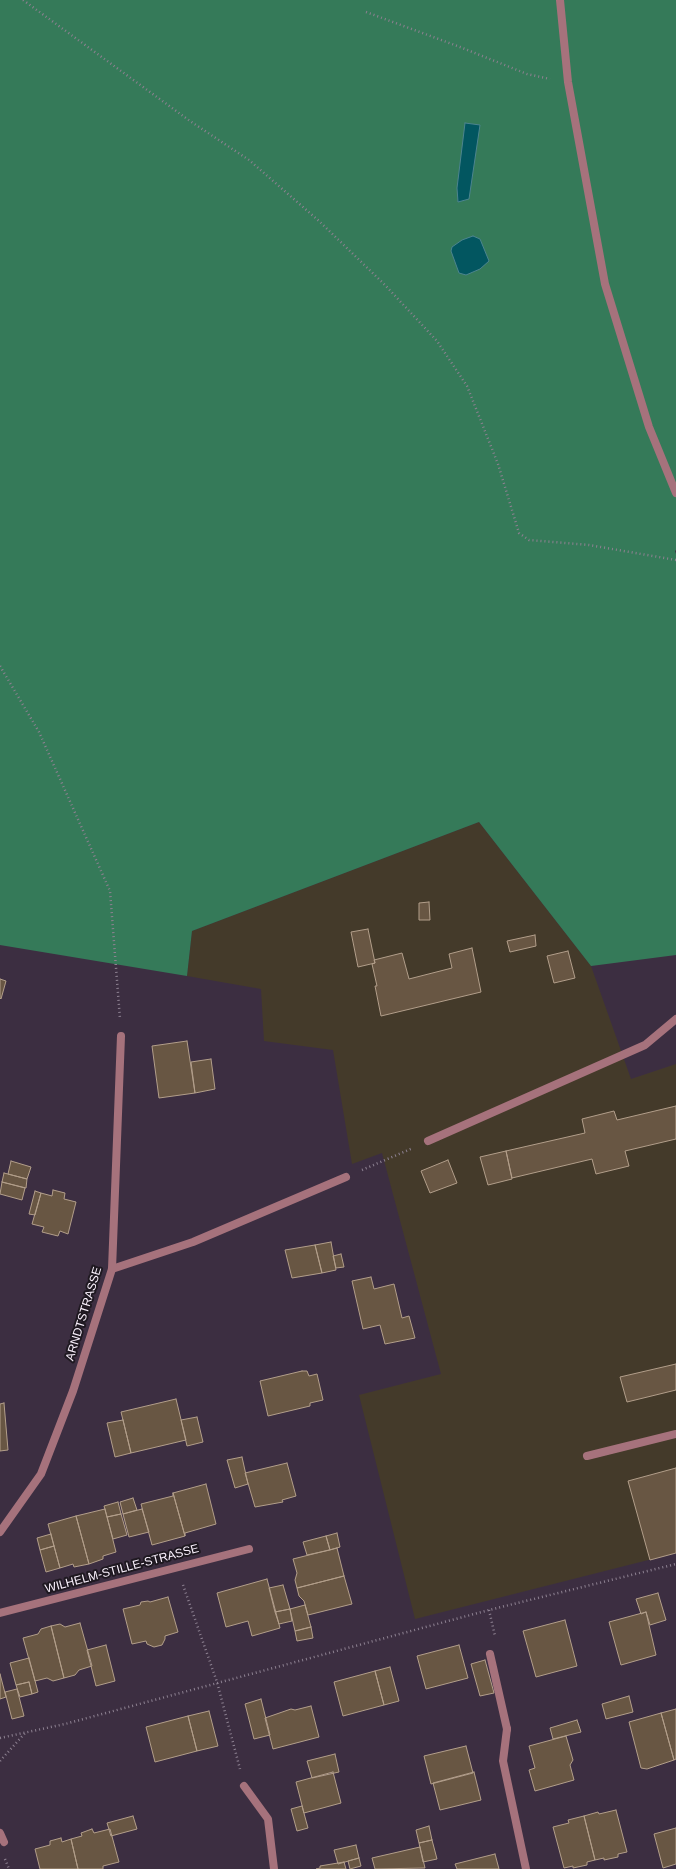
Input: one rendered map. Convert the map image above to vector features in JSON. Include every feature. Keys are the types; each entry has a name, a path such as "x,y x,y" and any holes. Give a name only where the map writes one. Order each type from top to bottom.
{"street":[{"path":"560,0 568,82 605,284 649,427 676,493"},
{"path":"428,1141 645,1045 676,1018"},
{"name":"ARNDTSTRASSE","path":"0,1532 41,1474 73,1391 112,1269 121,1036"},
{"path":"112,1269 193,1242 346,1177"},
{"path":"586,1456 676,1434"},
{"name":"WILHELM-STILLE-STRASSE","path":"0,1613 249,1549"},
{"path":"490,1654 507,1729 503,1761 526,1869"},
{"path":"244,1786 268,1819 274,1869"},
{"path":"0,1833 4,1842"}],"path":[{"path":"23,0 190,121 249,160 319,221 385,285 438,341 467,386 498,464 519,533 529,540 589,545 676,560"},
{"path":"366,12 527,74 568,82"},
{"path":"0,666 39,732 110,891 121,1036"},
{"path":"346,1177 428,1141"},
{"path":"0,1738 65,1724 489,1610 676,1564"},
{"path":"177,1567 217,1682 244,1786"},
{"path":"489,1610 496,1640 490,1654"},
{"path":"0,1761 24,1733"}],"shaded area":[{"path":"479,822 591,966 631,1079 676,1064 676,1553 415,1619 359,1395 441,1374 382,1153 352,1164 333,1050 264,1041 261,989 187,976 192,931"}],"green space":[{"path":"0,0 676,0 676,955 591,966 479,822 192,931 187,976 0,945"}],"water":[{"path":"465,123 480,125 469,199 458,202 457,188"},
{"path":"473,236 480,239 489,261 480,269 466,275 459,273 451,251 452,247 462,240"}],"building":[{"path":"429,902 430,920 419,920 419,903"},
{"path":"368,929 375,963 358,967 351,932"},
{"path":"535,935 536,946 510,952 507,941"},
{"path":"472,948 481,992 381,1016 372,964 375,963 374,960 402,953 409,979 452,968 449,954"},
{"path":"568,951 575,978 554,983 547,956"},
{"path":"0,979 6,981 1,999 0,998"},
{"path":"187,1041 195,1093 159,1098 152,1046"},
{"path":"211,1059 215,1089 195,1093 191,1062"},
{"path":"676,1106 676,1139 625,1151 629,1166 596,1174 592,1159 512,1178 506,1151 585,1133 582,1119 614,1111 617,1120"},
{"path":"506,1151 512,1179 488,1185 480,1157"},
{"path":"448,1160 457,1183 430,1193 421,1171"},
{"path":"11,1161 31,1167 27,1179 8,1174"},
{"path":"4,1173 27,1179 26,1188 2,1182"},
{"path":"2,1182 25,1188 22,1200 0,1194"},
{"path":"53,1190 65,1193 64,1199 76,1202 68,1234 60,1231 58,1236 42,1232 44,1227 32,1224 41,1193 52,1196"},
{"path":"35,1191 41,1193 35,1215 29,1214"},
{"path":"331,1242 336,1270 322,1273 315,1245"},
{"path":"315,1245 322,1273 292,1278 285,1250"},
{"path":"341,1254 344,1267 336,1268 333,1256"},
{"path":"371,1277 374,1289 394,1284 402,1318 409,1316 415,1338 385,1344 380,1325 363,1329 352,1281"},
{"path":"676,1364 676,1390 627,1402 620,1377"},
{"path":"307,1371 309,1376 317,1374 323,1400 310,1403 310,1406 268,1416 260,1381"},
{"path":"176,1399 186,1440 131,1453 121,1412"},
{"path":"4,1403 8,1450 0,1451 0,1404"},
{"path":"197,1417 203,1442 187,1446 181,1420"},
{"path":"123,1420 131,1453 115,1457 107,1423"},
{"path":"242,1457 248,1484 235,1488 227,1460"},
{"path":"287,1463 296,1496 282,1500 283,1502 255,1507 245,1473"},
{"path":"676,1468 676,1553 650,1560 628,1481"},
{"path":"206,1484 216,1524 185,1533 185,1536 173,1493"},
{"path":"173,1493 185,1536 152,1545 141,1504 173,1496"},
{"path":"133,1498 137,1510 123,1514 120,1502"},
{"path":"118,1502 121,1514 107,1517 104,1506"},
{"path":"105,1509 116,1552 103,1556 103,1559 89,1564 76,1516"},
{"path":"142,1509 149,1532 129,1537 123,1514"},
{"path":"121,1514 127,1535 113,1539 107,1517"},
{"path":"76,1516 89,1564 74,1567 73,1564 60,1568 48,1524"},
{"path":"337,1533 340,1547 330,1550 326,1536"},
{"path":"51,1534 54,1546 40,1550 37,1538"},
{"path":"326,1536 330,1550 307,1555 303,1542"},
{"path":"54,1546 60,1568 46,1572 40,1550"},
{"path":"337,1548 344,1576 297,1588 295,1580 297,1573 293,1559"},
{"path":"344,1576 352,1604 308,1615 304,1601 299,1596 297,1588"},
{"path":"267,1579 280,1628 252,1636 248,1621 226,1627 217,1593"},
{"path":"283,1585 290,1609 275,1612 269,1588"},
{"path":"658,1593 666,1620 650,1625 646,1612 641,1614 636,1599"},
{"path":"168,1597 178,1632 165,1636 162,1645 154,1647 147,1644 146,1641 132,1644 123,1609 140,1605 141,1602 150,1602"},
{"path":"305,1605 311,1627 295,1631 290,1609"},
{"path":"290,1609 292,1621 279,1624 275,1612"},
{"path":"646,1612 656,1655 621,1665 609,1622"},
{"path":"565,1620 577,1666 536,1677 523,1631"},
{"path":"80,1623 92,1666 79,1670 75,1675 64,1678 51,1626 60,1624 65,1627"},
{"path":"51,1626 64,1678 53,1681 47,1678 35,1681 23,1638 38,1634 41,1629"},
{"path":"311,1627 313,1638 297,1641 295,1631"},
{"path":"106,1645 115,1681 96,1686 87,1650"},
{"path":"459,1645 468,1678 426,1689 417,1656"},
{"path":"29,1658 38,1692 32,1694 29,1682 16,1685 10,1663"},
{"path":"485,1660 494,1693 480,1696 471,1664"},
{"path":"390,1667 399,1701 384,1705 375,1671"},
{"path":"375,1671 384,1705 343,1716 334,1682"},
{"path":"0,1674 6,1697 0,1699"},
{"path":"29,1682 32,1694 20,1697 16,1685"},
{"path":"17,1689 24,1716 12,1719 5,1692"},
{"path":"629,1696 633,1712 606,1719 602,1704"},
{"path":"261,1699 270,1735 254,1739 245,1704"},
{"path":"311,1706 319,1737 273,1749 265,1718 291,1709 295,1710"},
{"path":"676,1709 676,1759 674,1760 661,1713"},
{"path":"209,1711 218,1746 197,1751 188,1716"},
{"path":"661,1713 674,1760 647,1769 641,1768 629,1722"},
{"path":"188,1716 197,1751 155,1762 146,1727"},
{"path":"577,1720 581,1732 553,1739 550,1728"},
{"path":"566,1736 573,1760 570,1765 574,1780 535,1791 529,1770 535,1768 529,1746"},
{"path":"466,1746 473,1773 431,1784 424,1756"},
{"path":"335,1754 339,1772 312,1778 307,1761"},
{"path":"333,1772 341,1803 304,1813 296,1782"},
{"path":"474,1772 481,1800 440,1810 433,1783"},
{"path":"302,1806 308,1828 297,1831 291,1809"},
{"path":"616,1810 627,1852 618,1854 618,1857 595,1860 584,1816 598,1812 599,1814"},
{"path":"133,1816 137,1829 111,1836 107,1823"},
{"path":"584,1816 595,1860 587,1862 587,1865 564,1868 553,1827 569,1823 568,1820"},
{"path":"429,1826 432,1840 419,1843 416,1830"},
{"path":"676,1828 676,1864 663,1868 654,1834"},
{"path":"92,1829 94,1833 110,1829 119,1862 103,1866 103,1869 78,1869 71,1839 82,1836 81,1833"},
{"path":"61,1838 62,1842 71,1839 78,1869 40,1869 35,1849 50,1845 50,1841"},
{"path":"432,1840 437,1859 423,1862 419,1843"},
{"path":"356,1845 359,1858 338,1864 334,1850"},
{"path":"420,1847 425,1868 375,1869 372,1858"},
{"path":"495,1854 499,1869 457,1869 455,1864"},
{"path":"359,1858 361,1866 350,1869 348,1861"},
{"path":"344,1862 346,1869 316,1869 320,1868 320,1866"}]}
